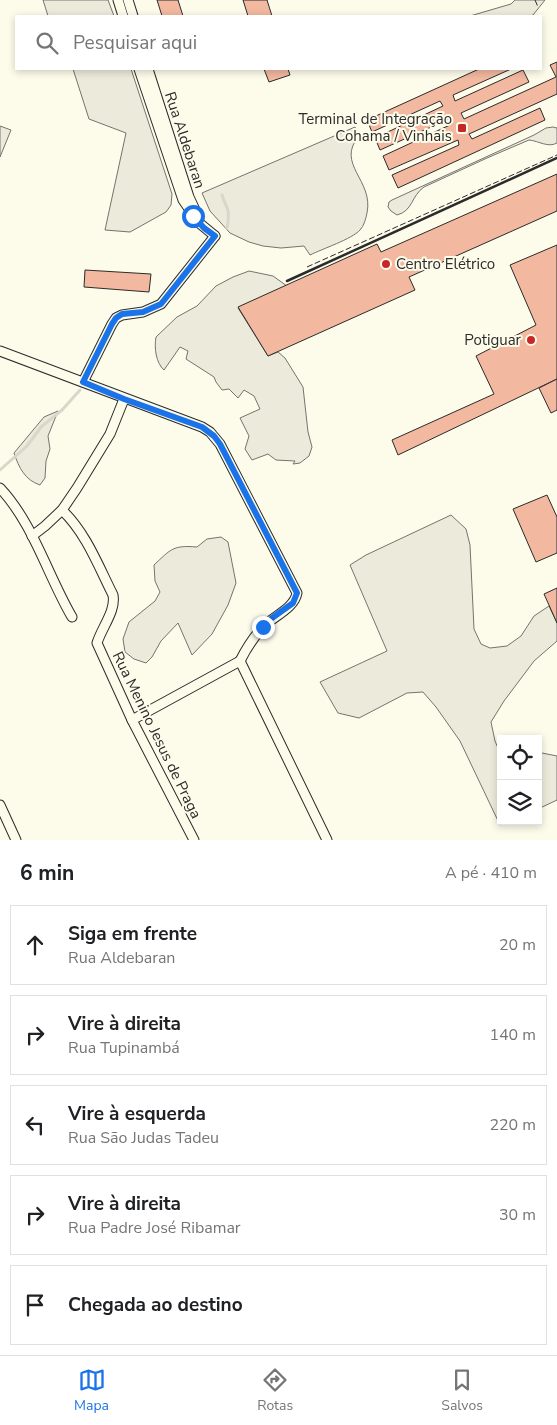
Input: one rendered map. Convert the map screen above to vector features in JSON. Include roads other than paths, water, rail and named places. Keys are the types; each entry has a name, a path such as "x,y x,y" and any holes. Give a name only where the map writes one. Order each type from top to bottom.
{"street":[{"path":"118,0 123,15"},
{"path":"128,0 132,15"},
{"name":"Rua Aldebaran","path":"139,70 183,200 198,222 215,236"},
{"name":"Rua Aldebaran","path":"148,70 188,197 215,236"},
{"path":"83,382 116,318 122,314 143,312 161,304 215,236"},
{"path":"0,351 202,427 214,436 220,444 297,593 293,603 272,618 255,636 240,661 132,720"},
{"path":"32,536 62,510 110,434 124,399"},
{"path":"0,488 9,497 32,536 72,618"},
{"name":"Rua Menino Jesus de Praga","path":"62,510 74,522 86,540 113,595 113,608 97,643 132,720 194,840"},
{"path":"240,661 327,840"},
{"path":"0,804 16,840"}],"waterway":[{"path":"222,195 228,211 227,228"},
{"path":"0,470 27,446 41,427 62,410 80,390"}],"place":[{"name":"Terminal de Integração Cohama / Vinhais","path":"462,128"},
{"name":"Centro Elétrico","path":"386,264"},
{"name":"Potiguar","path":"531,340"}]}
